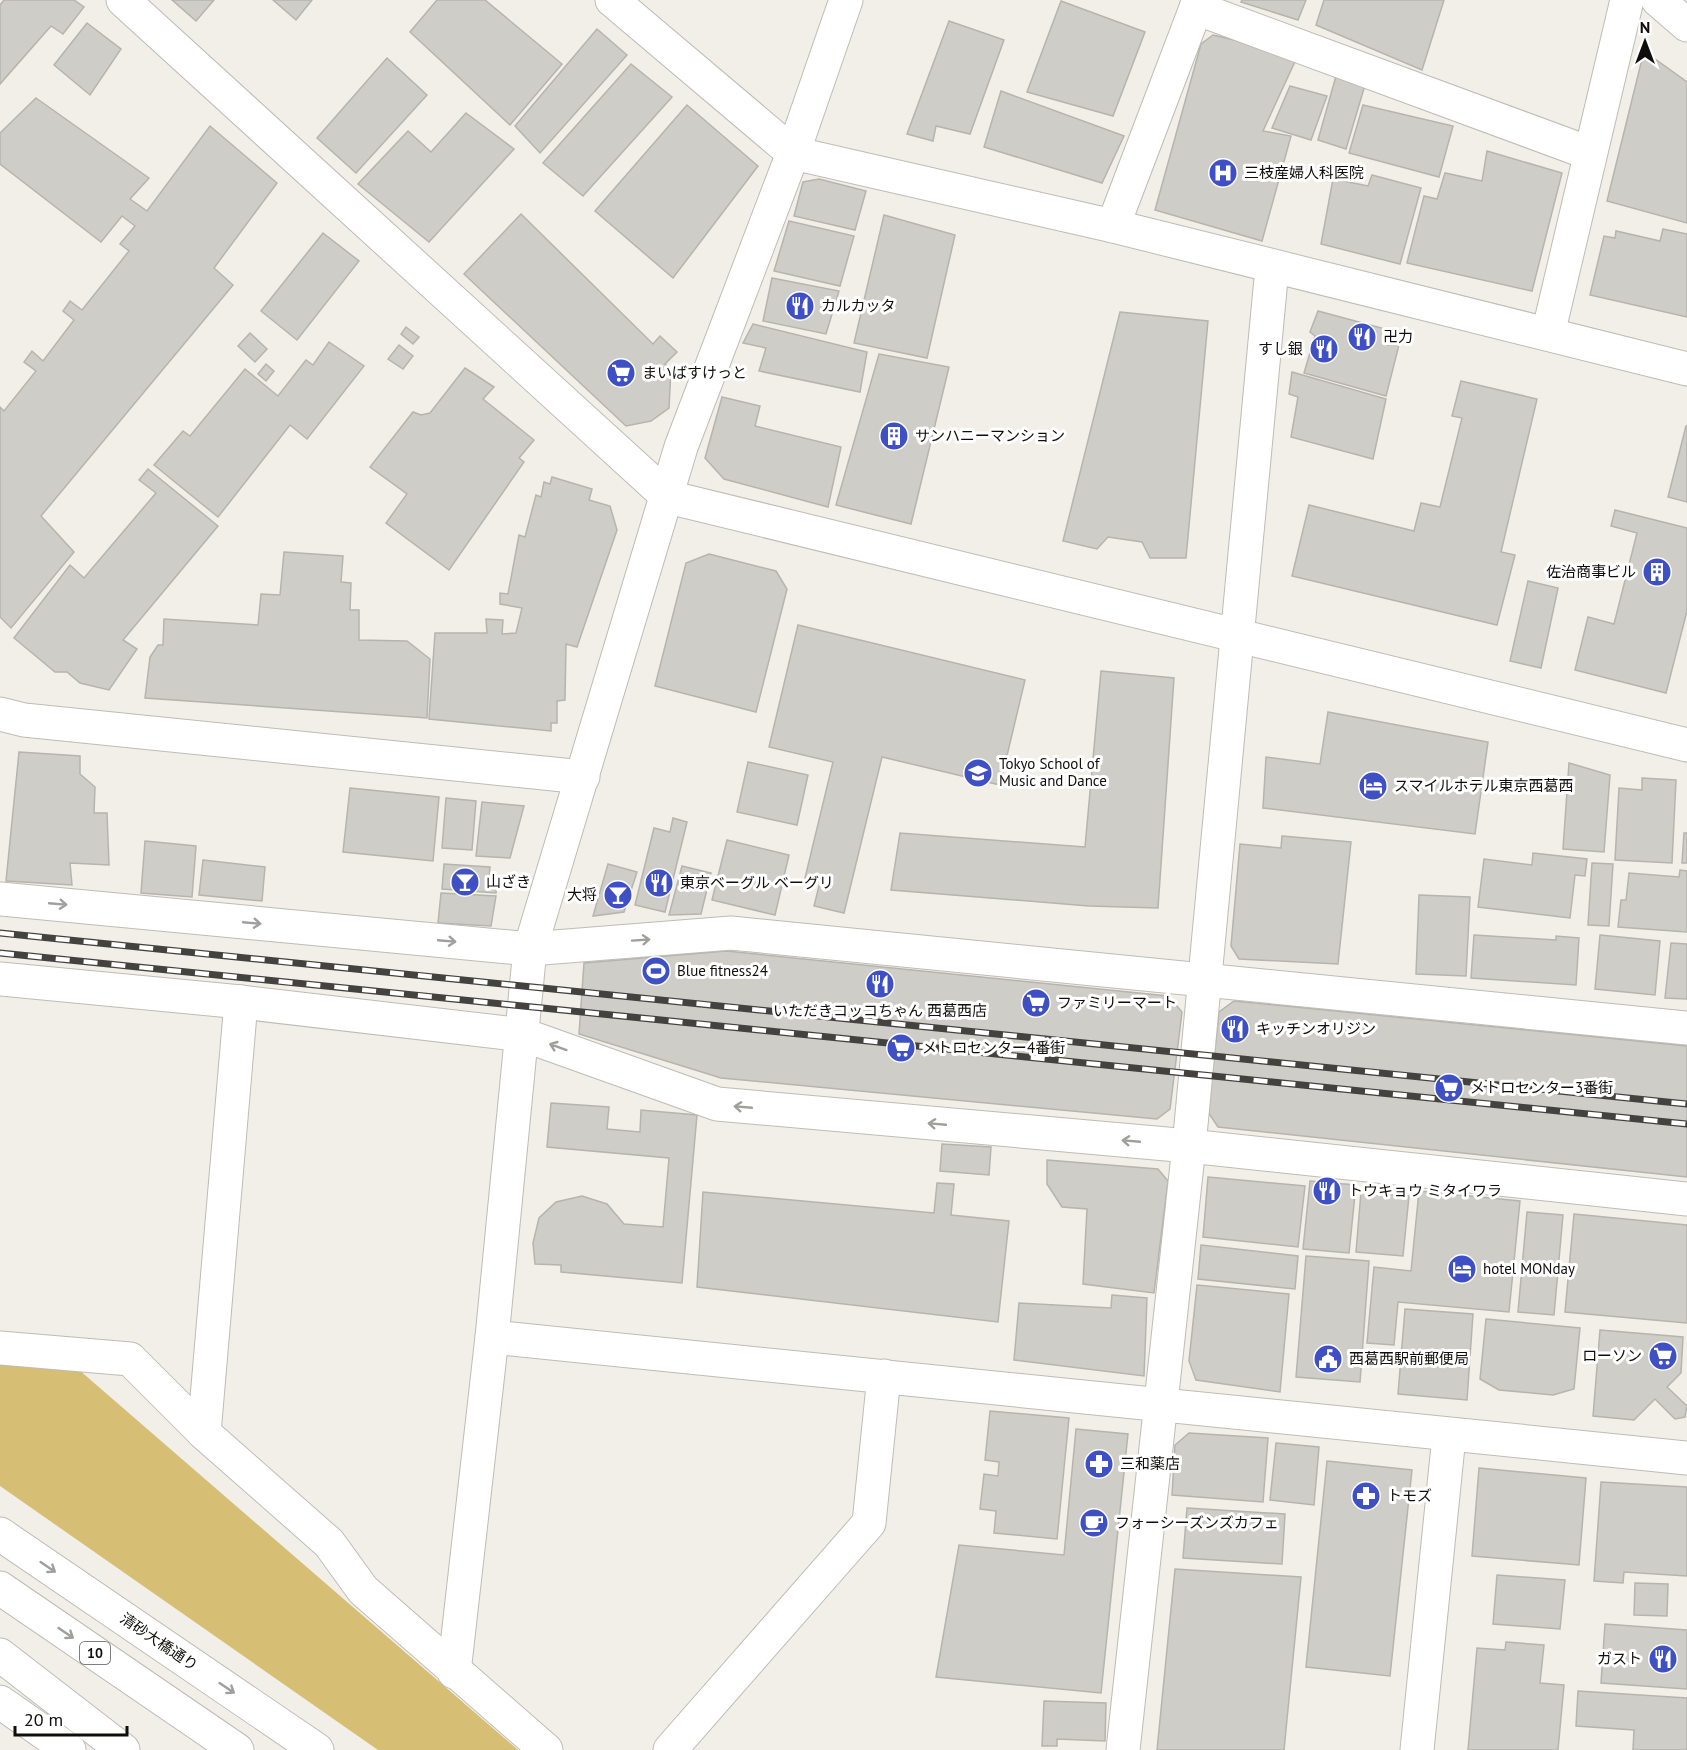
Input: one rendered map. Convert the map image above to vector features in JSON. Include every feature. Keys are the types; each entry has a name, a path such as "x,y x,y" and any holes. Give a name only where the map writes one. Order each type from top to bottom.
{"main road":[{"path":"123,0 668,497 1687,745"},
{"path":"612,0 793,153 1113,226 1272,268 1687,369"},
{"path":"454,1672 524,1035 530,949 668,497 681,447 793,153 846,0"},
{"path":"1548,334 1627,0"},
{"path":"1658,0 1687,26"},
{"path":"1113,226 1197,4 1589,153"},
{"path":"1123,1750 1189,1146 1272,268"},
{"path":"0,714 24,720 583,777"},
{"path":"0,899 530,949 731,933 1687,1028"},
{"path":"0,979 241,1002 524,1035 717,1104 1189,1146 1687,1199"},
{"path":"204,1434 241,1002"},
{"path":"492,1337 1160,1403 1449,1436 1687,1458"},
{"path":"0,1348 130,1359 204,1434 329,1543 363,1590 454,1672 546,1750"},
{"path":"670,1750 869,1523 884,1376"},
{"path":"1417,1750 1449,1436"},
{"name":"清砂大橋通り","path":"0,1534 317,1750"},
{"name":"10","path":"0,1588 237,1750"},
{"path":"0,1655 123,1750"},
{"path":"0,1702 69,1750"}],"shaded area":[{"path":"0,1363 78,1369 518,1750 378,1750 0,1486"}],"building":[{"path":"4,0 74,0 84,7 63,34 51,26 0,84 0,5"},
{"path":"172,0 214,0 196,21"},
{"path":"273,0 312,0 296,20"},
{"path":"437,0 485,0 562,64 510,125 410,32"},
{"path":"1242,0 1306,0 1298,20 1241,2"},
{"path":"1324,0 1444,0 1422,70 1316,25"},
{"path":"1061,1 1145,32 1113,116 1027,92"},
{"path":"949,21 1004,40 970,134 936,126 933,141 907,134"},
{"path":"87,23 121,49 90,95 54,65"},
{"path":"597,29 627,55 540,153 515,126"},
{"name":"三枝産婦人科医院","path":"1213,35 1298,55 1263,131 1291,136 1262,241 1155,210 1201,44"},
{"path":"1644,51 1687,82 1687,223 1607,201"},
{"path":"387,58 427,95 356,173 317,138"},
{"path":"631,64 672,97 583,196 543,163"},
{"path":"1336,76 1365,85 1346,149 1318,140"},
{"path":"1290,86 1327,96 1311,140 1272,128"},
{"path":"1001,91 1124,136 1102,183 984,147"},
{"path":"36,98 149,178 130,199 147,211 210,126 277,183 214,268 233,285 41,516 74,552 11,628 0,617 0,407 4,411 36,371 24,362 32,351 43,361 74,320 63,311 70,301 82,310 129,251 120,244 135,226 122,216 101,242 0,164 0,133"},
{"path":"687,105 758,166 673,278 595,211"},
{"path":"1363,105 1453,126 1439,177 1349,153"},
{"path":"466,113 514,149 429,242 358,184 408,131 431,152"},
{"path":"1487,151 1562,173 1532,291 1407,263 1424,196 1437,199 1445,173 1482,181"},
{"path":"1372,175 1421,188 1400,264 1321,244 1333,179 1368,186"},
{"path":"819,179 866,191 855,230 794,216 803,182"},
{"path":"521,214 653,344 660,336 677,352 665,364 671,369 669,408 651,421 626,426 464,274"},
{"path":"884,215 955,235 927,358 854,343"},
{"path":"789,221 854,236 840,286 774,271"},
{"path":"1663,229 1687,234 1687,317 1590,295 1604,236 1615,238 1616,231 1660,241"},
{"path":"323,233 359,261 297,340 261,311"},
{"name":"カルカッタ","path":"772,278 839,291 826,334 763,321"},
{"path":"1318,311 1389,330 1388,345 1399,345 1386,396 1304,373 1315,336 1310,332"},
{"path":"1120,312 1208,321 1186,558 1150,558 1142,542 1108,537 1097,549 1063,541"},
{"path":"753,324 867,352 860,392 759,371 766,348 743,343"},
{"path":"406,327 419,337 413,344 401,334"},
{"path":"250,333 267,349 255,362 238,346"},
{"path":"329,342 364,366 307,439 290,425 218,517 154,465 183,431 190,436 245,369 278,396 306,360 313,365"},
{"path":"399,345 413,356 403,369 388,359"},
{"name":"サンハニーマンション","path":"879,354 949,367 911,524 836,505"},
{"path":"266,364 274,371 266,381 258,374"},
{"path":"465,368 494,387 483,399 534,440 519,458 524,462 449,570 386,523 407,494 370,467 413,412 421,415 430,413"},
{"path":"1292,372 1386,399 1373,459 1291,437 1298,397 1289,394"},
{"path":"1461,381 1537,399 1501,552 1515,555 1497,625 1292,576 1309,505 1414,531 1421,503 1440,507 1462,418 1452,416"},
{"path":"722,397 760,406 755,426 841,447 828,507 724,479 705,458"},
{"path":"1687,426 1687,502 1668,497"},
{"path":"148,469 218,526 123,640 137,649 109,690 80,683 67,672 55,672 14,638 70,565 84,578 156,493 139,480"},
{"path":"552,477 592,489 589,500 610,506 617,530 577,647 566,644 565,700 557,701 557,723 551,723 551,731 429,719 435,633 487,633 486,619 503,620 502,634 516,633 522,608 500,604 500,593 508,594 519,535 525,537 536,495 541,497 544,482 550,484"},
{"name":"佐治商事ビル","path":"1615,510 1687,528 1687,611 1666,693 1575,670 1588,617 1614,624 1637,533 1611,526"},
{"path":"284,552 343,556 341,582 351,583 350,610 359,610 359,640 407,641 430,659 427,718 145,698 150,657 158,645 163,645 164,619 258,625 261,594 280,595"},
{"path":"709,554 776,571 787,589 756,712 655,686 686,563"},
{"path":"1528,581 1558,588 1541,668 1510,661"},
{"name":"Tokyo School of Music and Dance","path":"798,625 1025,680 1000,785 882,757 844,913 814,906 820,882 805,878 833,762 769,747"},
{"path":"1101,671 1174,678 1158,908 1089,906 891,890 900,833 1085,847"},
{"name":"スマイルホテル東京西葛西","path":"1328,712 1488,742 1475,834 1263,808 1266,757 1320,764"},
{"path":"19,752 80,756 80,774 95,787 94,813 107,813 109,865 70,863 72,885 6,881"},
{"path":"748,762 808,775 797,825 737,812"},
{"path":"1569,763 1610,775 1604,852 1563,849"},
{"path":"1642,778 1676,780 1672,863 1615,860 1619,788 1642,790"},
{"path":"350,788 439,797 433,861 343,852"},
{"path":"446,798 476,801 472,850 442,848"},
{"path":"482,802 524,806 510,858 476,856"},
{"path":"673,818 687,822 665,912 635,905 654,828 670,832"},
{"path":"1684,833 1687,833 1687,863 1682,863"},
{"path":"1282,836 1351,842 1338,964 1239,959 1231,946 1240,844 1281,848"},
{"path":"727,840 789,855 775,915 712,900"},
{"path":"145,841 196,846 192,897 141,893"},
{"path":"1533,853 1587,859 1585,876 1575,875 1570,918 1478,907 1484,859 1532,865"},
{"path":"203,860 265,867 262,901 199,895"},
{"path":"1592,863 1613,864 1609,926 1588,925"},
{"path":"444,864 490,867 489,879 497,880 496,893 442,889"},
{"path":"608,864 637,872 624,912 593,916"},
{"path":"682,866 711,873 701,914 669,915"},
{"path":"1680,870 1687,871 1687,932 1618,927 1621,900 1626,900 1629,873 1679,877"},
{"path":"441,893 496,896 491,926 438,923"},
{"path":"1419,895 1470,897 1466,976 1416,974"},
{"path":"1474,935 1556,940 1556,936 1579,938 1576,985 1471,978"},
{"path":"1600,935 1660,941 1655,995 1595,989"},
{"path":"1671,943 1687,944 1687,999 1665,998"},
{"name":"メトロセンター4番街","path":"726,951 1168,996 1182,1012 1170,1109 1157,1119 721,1078 579,1034 584,963"},
{"name":"メトロセンター3番街","path":"1234,1001 1687,1046 1687,1177 1218,1127 1208,1112 1219,1012"},
{"path":"551,1103 609,1107 607,1129 640,1132 641,1110 697,1115 682,1283 561,1272 561,1265 535,1264 533,1243 539,1218 556,1202 582,1196 607,1204 624,1224 663,1227 669,1158 547,1147"},
{"path":"942,1144 991,1147 989,1175 940,1171"},
{"path":"1047,1160 1158,1169 1168,1181 1154,1293 1083,1284 1087,1209 1062,1207 1047,1184"},
{"path":"1208,1177 1305,1186 1298,1247 1203,1237"},
{"path":"1310,1181 1356,1185 1349,1253 1303,1249"},
{"path":"937,1183 954,1184 951,1215 1009,1221 998,1322 697,1287 703,1192 934,1213"},
{"name":"hotel MONday","path":"1419,1191 1520,1201 1509,1312 1398,1302 1394,1345 1367,1343 1374,1267 1411,1271"},
{"path":"1361,1192 1409,1196 1403,1256 1356,1252"},
{"path":"1527,1212 1563,1215 1554,1315 1518,1312"},
{"path":"1574,1214 1687,1225 1687,1323 1565,1312"},
{"path":"1201,1245 1298,1256 1295,1289 1198,1279"},
{"path":"1306,1256 1369,1261 1360,1382 1296,1377"},
{"path":"1197,1285 1289,1294 1280,1392 1196,1380 1189,1361"},
{"path":"1112,1295 1147,1298 1144,1376 1014,1360 1019,1303 1111,1308"},
{"path":"1405,1309 1473,1314 1467,1400 1398,1394"},
{"path":"1486,1319 1580,1328 1574,1389 1553,1395 1499,1390 1480,1379"},
{"path":"1600,1330 1683,1337 1681,1373 1667,1387 1687,1406 1685,1417 1675,1419 1655,1399 1634,1420 1593,1416"},
{"path":"990,1411 1069,1418 1057,1539 994,1533 996,1511 980,1509 984,1474 998,1476 999,1462 985,1460"},
{"path":"1076,1429 1128,1434 1101,1693 936,1677 959,1545 1064,1555"},
{"path":"1189,1433 1268,1438 1263,1502 1172,1495 1175,1445"},
{"path":"1276,1443 1319,1447 1314,1505 1270,1500"},
{"path":"1327,1461 1412,1470 1390,1676 1306,1667"},
{"path":"1479,1468 1586,1478 1579,1565 1472,1556"},
{"path":"1601,1482 1687,1487 1687,1576 1624,1572 1623,1583 1594,1581"},
{"path":"1187,1508 1285,1514 1282,1564 1183,1558"},
{"path":"1175,1569 1301,1577 1284,1750 1157,1750"},
{"path":"1497,1575 1565,1580 1560,1629 1493,1624"},
{"path":"1635,1583 1668,1584 1667,1616 1634,1615"},
{"path":"1605,1624 1687,1630 1687,1689 1601,1683"},
{"path":"1506,1642 1544,1645 1540,1683 1564,1685 1558,1750 1468,1750 1477,1648 1505,1650"},
{"path":"1578,1691 1687,1698 1687,1750 1633,1750 1634,1730 1576,1726"},
{"path":"1044,1701 1106,1703 1105,1741 1057,1739 1057,1746 1042,1746"}],"railway":[{"path":"0,933 1687,1104"},
{"path":"0,953 1687,1124"}],"place":[{"name":"三枝産婦人科医院","path":"1223,173"},
{"name":"カルカッタ","path":"800,306"},
{"name":"卍力","path":"1362,337"},
{"name":"すし銀","path":"1324,349"},
{"name":"まいばすけっと","path":"621,373"},
{"name":"サンハニーマンション","path":"894,436"},
{"name":"佐治商事ビル","path":"1657,572"},
{"name":"Tokyo School of Music and Dance","path":"978,773"},
{"name":"スマイルホテル東京西葛西","path":"1373,786"},
{"name":"山ざき","path":"465,882"},
{"name":"東京ベーグル ベーグリ","path":"659,883"},
{"name":"大将","path":"618,895"},
{"name":"Blue fitness24","path":"656,971"},
{"name":"いただきコッコちゃん 西葛西店","path":"880,984"},
{"name":"ファミリーマート","path":"1036,1003"},
{"name":"キッチンオリジン","path":"1235,1029"},
{"name":"メトロセンター4番街","path":"901,1048"},
{"name":"メトロセンター3番街","path":"1449,1088"},
{"name":"トウキョウ ミタイワラ","path":"1327,1191"},
{"name":"hotel MONday","path":"1462,1269"},
{"name":"ローソン","path":"1663,1356"},
{"name":"西葛西駅前郵便局","path":"1328,1359"},
{"name":"三和薬店","path":"1099,1464"},
{"name":"トモズ","path":"1366,1496"},
{"name":"フォーシーズンズカフェ","path":"1094,1523"},
{"name":"ガスト","path":"1663,1659"}]}
